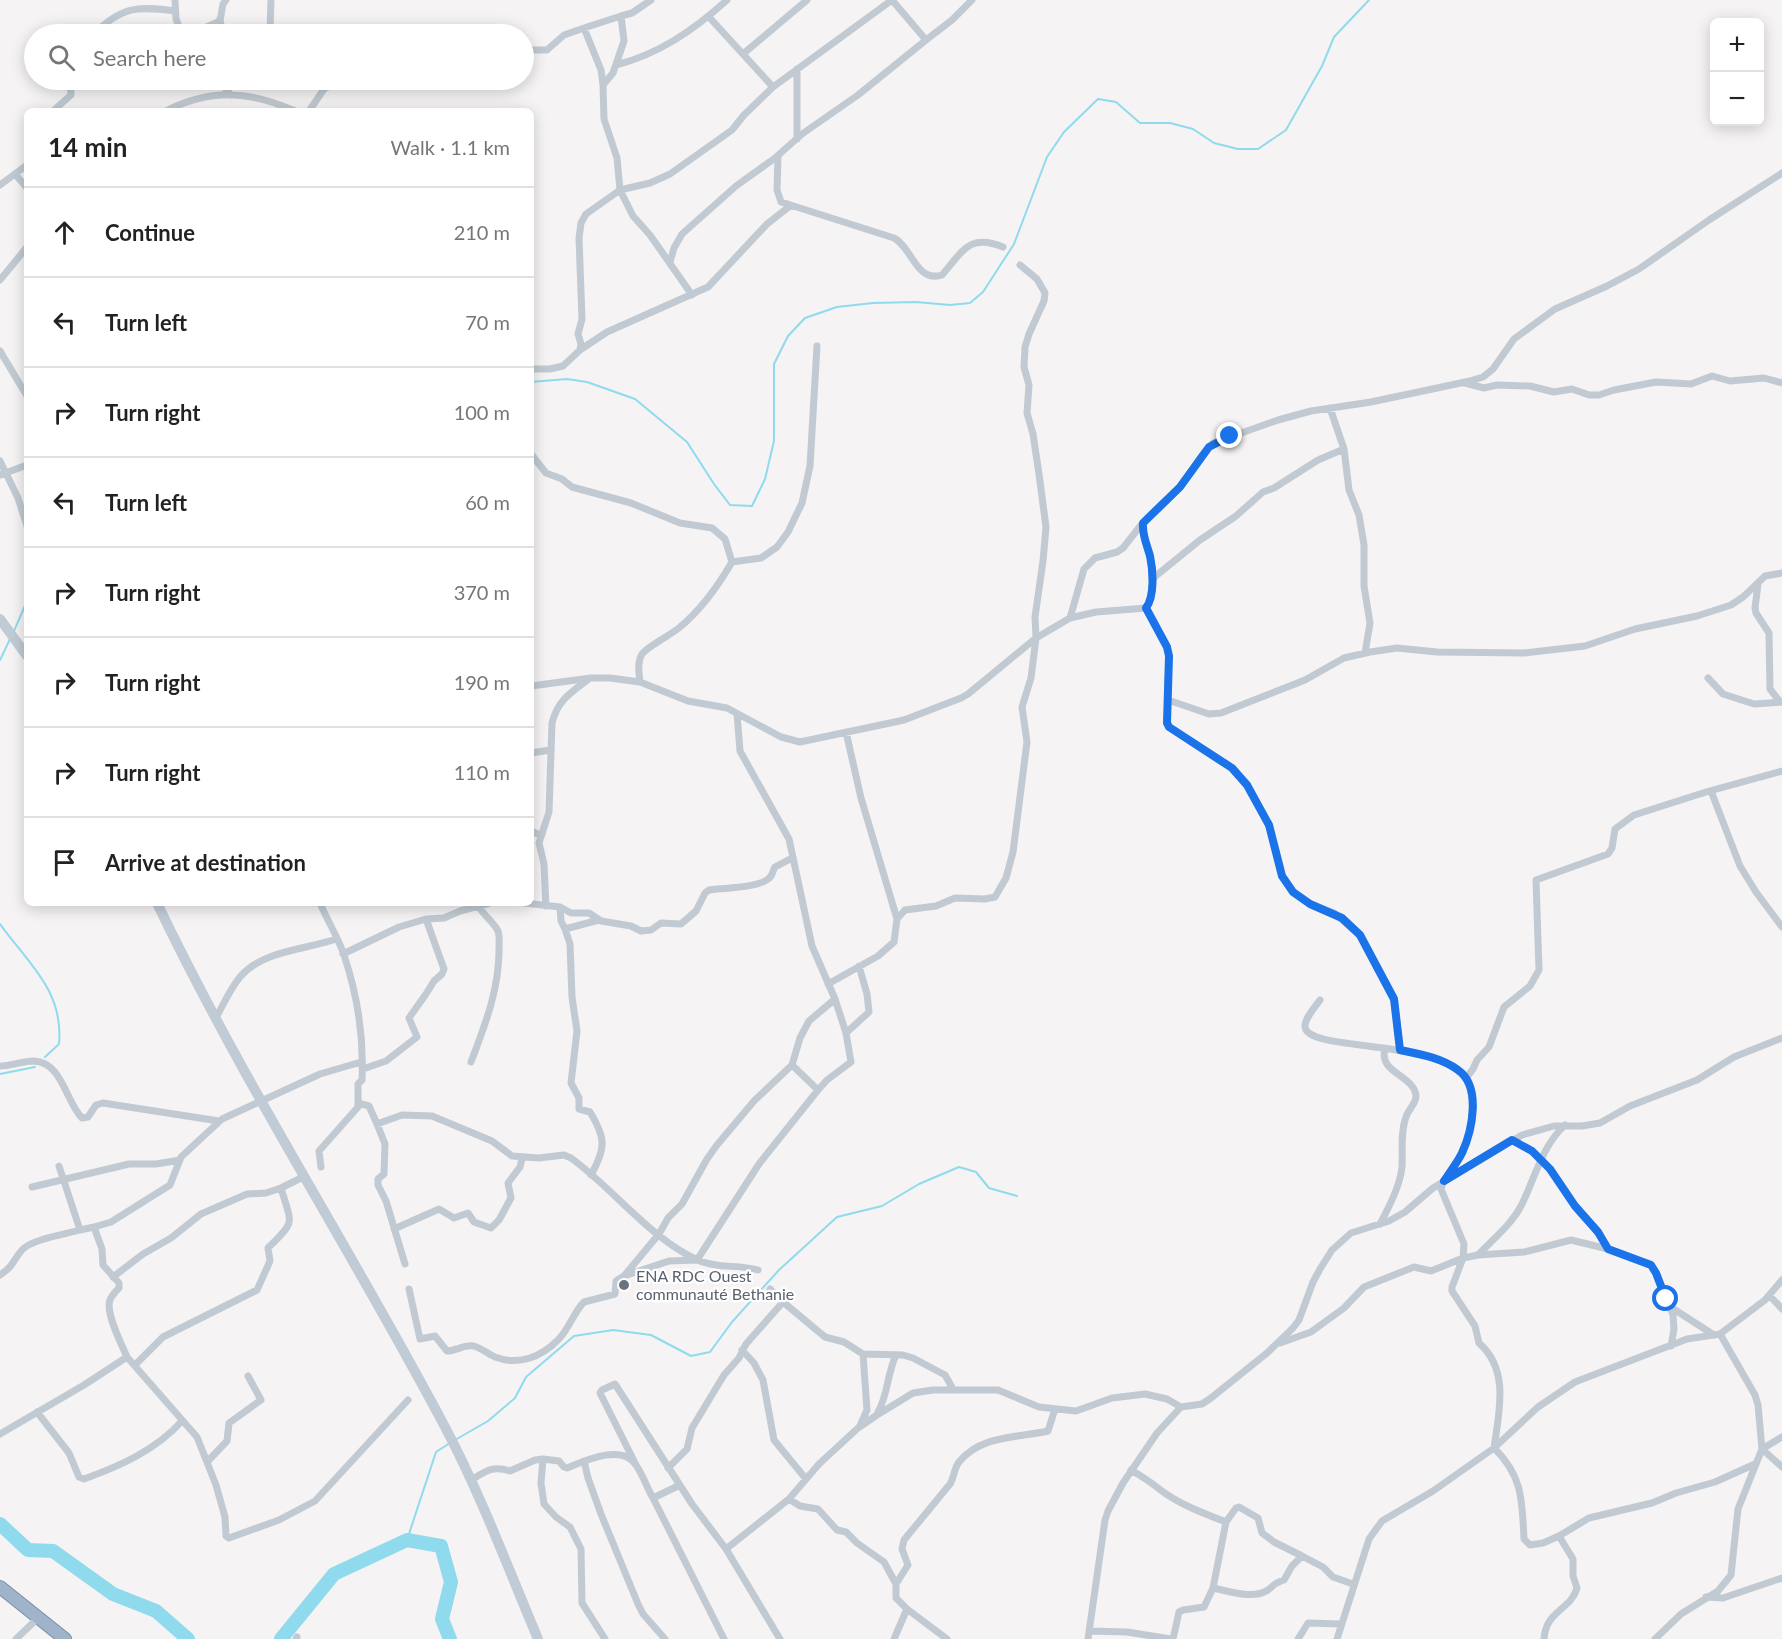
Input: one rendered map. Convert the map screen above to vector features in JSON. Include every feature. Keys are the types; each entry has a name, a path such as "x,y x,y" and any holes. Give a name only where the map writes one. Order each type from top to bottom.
{"highway":[{"path":"0,1587 65,1639"}],"main road":[{"path":"3,624 24,653"},
{"path":"159,906 236,1059 305,1176 446,1429 471,1480 538,1639"}],"street":[{"path":"175,0 179,24"},
{"path":"221,24 223,4 226,0"},
{"path":"270,24 271,0"},
{"path":"534,50 547,50 564,35 632,13 651,0"},
{"path":"615,65 648,56 689,32 727,0"},
{"path":"743,54 807,0"},
{"path":"580,350 578,334 582,320 579,249 581,223 590,210 620,190 650,183 666,176 732,130 773,87 892,0 926,40"},
{"path":"670,262 674,248 682,234 736,186 858,95 952,20 972,0"},
{"path":"107,24 121,13 136,8 175,11"},
{"path":"603,85 609,79 624,41 621,16"},
{"path":"709,16 773,87"},
{"path":"210,24 220,19"},
{"path":"584,28 600,70 603,85 603,119 617,158 620,190 633,216 650,235 692,295"},
{"path":"797,69 797,139"},
{"path":"56,108 71,95 71,90"},
{"path":"227,90 231,95"},
{"path":"311,108 323,90"},
{"path":"172,108 208,95 231,95 272,101 288,108"},
{"path":"778,156 777,179 781,202 790,207 894,238 904,245 924,273 932,276 942,275 974,242 987,241 1003,247"},
{"path":"0,185 24,167"},
{"path":"1070,618 1084,569 1095,558 1124,548 1143,523 1180,487 1203,454 1213,444 1278,420 1476,379 1489,372 1519,334 1555,309 1639,269 1782,173"},
{"path":"15,174 24,184"},
{"path":"534,369 563,366 580,350 607,332 692,295 714,282 766,224 790,207"},
{"path":"0,280 24,251"},
{"path":"897,919 909,908 936,906 955,898 995,897 1006,878 1013,852 1027,742 1022,707 1032,678 1036,638 1035,617 1046,520 1033,434 1027,412 1030,388 1024,367 1025,347 1044,301 1045,293 1038,279 1020,265"},
{"path":"732,562 761,558 777,547 788,532 802,503 810,466 817,346"},
{"path":"0,351 3,362 24,392"},
{"path":"1463,383 1484,388 1497,385 1530,386 1554,392 1572,389 1589,395 1656,382 1691,384 1712,376 1730,381 1764,378 1782,383"},
{"path":"1330,408 1344,449 1349,490 1359,515 1364,545 1364,586 1370,623 1365,653"},
{"path":"1152,579 1200,540 1236,516 1263,492 1274,488 1318,460 1344,449"},
{"path":"534,458 546,473 576,489 631,503 680,523 712,528 725,539 732,562 718,586 693,615 642,655 639,663 640,682"},
{"path":"0,461 3,475 18,498 24,517"},
{"path":"3,475 24,466"},
{"path":"1143,523 1142,530 1150,557 1152,579 1151,599 1146,608"},
{"path":"1168,700 1209,714 1221,713 1305,680 1344,658 1387,648 1437,652 1524,653 1586,646 1635,629 1697,616 1731,605 1743,597 1758,581 1773,573 1782,573"},
{"path":"1758,581 1756,613 1769,633 1770,689 1781,702"},
{"path":"534,686 591,678 640,682 681,699 721,706 795,741 916,716 968,694 1036,638 1070,618 1096,612 1146,608"},
{"path":"1146,608 1167,647 1169,656 1167,723 1172,730 1226,764 1247,785 1269,825 1282,876 1293,892 1310,904 1342,918 1360,935 1394,999 1400,1050"},
{"path":"546,906 544,864 539,846 540,835 549,812 550,750 555,711 560,702 591,678"},
{"path":"1708,678 1723,694 1754,704 1781,702"},
{"path":"697,1260 759,1164 818,1090 851,1062 846,1034 835,999 812,946 786,831 740,751 737,714"},
{"path":"828,984 878,956 894,942 897,919 861,798 846,732"},
{"path":"534,753 550,750"},
{"path":"1466,1078 1477,1060 1489,1047 1504,1007 1530,986 1539,970 1536,880 1608,854 1612,848 1615,829 1629,817 1782,771"},
{"path":"1711,791 1740,866 1756,892 1779,916 1782,927"},
{"path":"534,832 540,835"},
{"path":"565,929 599,921 631,926 641,931 651,930 661,923 679,924 696,911 705,893 709,890 736,888 765,880 771,876 775,867 792,858"},
{"path":"534,904 560,907 571,913 591,914 599,921"},
{"path":"321,906 343,954 360,1023 362,1080 358,1084 358,1103 355,1110 319,1151 321,1167"},
{"path":"343,954 391,930 426,919 444,918 459,907 478,906 484,917 497,929 499,960 491,1006 471,1062"},
{"path":"560,907 561,921 570,944 572,997 577,1031 571,1083 579,1098 579,1110 590,1112 602,1132 600,1158 591,1175"},
{"path":"0,1275 12,1266 24,1249 36,1243 111,1222 170,1185 180,1160 219,1121 320,1074 383,1063 416,1039 409,1018 444,969 426,919"},
{"path":"216,1018 239,979 253,966 275,956 336,939"},
{"path":"846,1034 869,1012 867,994 859,966"},
{"path":"624,1276 682,1204 706,1159 717,1145 754,1101 792,1065 800,1038 809,1021 835,999"},
{"path":"1320,1000 1306,1021 1307,1032 1322,1039 1429,1056 1459,1070 1469,1084 1472,1107 1467,1140 1441,1189 1464,1244 1463,1258 1452,1291 1475,1326 1479,1343 1489,1352 1498,1375 1501,1391 1494,1448 1513,1470 1522,1509 1524,1539 1534,1545 1558,1536 1589,1518 1652,1503 1676,1493 1715,1482 1755,1464"},
{"path":"726,1549 789,1499 826,1456 858,1428 913,1393 933,1389 998,1390 1034,1405 1055,1409 1082,1410 1112,1398 1139,1394 1167,1399 1181,1407 1195,1406 1211,1398 1277,1344 1299,1320 1313,1282 1332,1250 1351,1233 1380,1224 1412,1208 1428,1191 1512,1140 1548,1127 1591,1126 1600,1123 1630,1106 1697,1080 1734,1057 1782,1038"},
{"path":"1380,1224 1400,1178 1405,1118 1416,1096 1409,1084 1391,1070 1385,1061 1385,1049"},
{"path":"0,1066 32,1061 40,1062 48,1067 58,1077 82,1118 88,1117 96,1105 103,1103 219,1121"},
{"path":"792,1065 818,1090"},
{"path":"358,1103 369,1106 385,1144 384,1174 378,1179 378,1185 386,1201 405,1264"},
{"path":"377,1124 402,1115 432,1116 488,1139 510,1155 522,1158 566,1156 573,1159 659,1234 697,1260 716,1266 742,1266 758,1270"},
{"path":"1478,1255 1516,1213 1551,1140 1565,1125"},
{"path":"1512,1140 1532,1151 1541,1160 1575,1206 1598,1232 1608,1249"},
{"path":"394,1229 439,1209 455,1218 468,1213 474,1222 491,1228 499,1220 511,1198 508,1183 520,1167 522,1158"},
{"path":"32,1187 129,1164 154,1164 180,1160"},
{"path":"58,1166 80,1230"},
{"path":"113,1277 143,1254 171,1238 201,1214 247,1194 266,1193 281,1188 305,1176"},
{"path":"135,1365 163,1337 257,1290 269,1266 268,1248 289,1226 289,1212 281,1188"},
{"path":"94,1227 102,1249 103,1265 119,1285 109,1304 127,1357 197,1437 225,1517 226,1536 229,1538 279,1520 315,1501 408,1401"},
{"path":"1277,1344 1311,1332 1344,1308 1359,1290 1414,1267 1431,1271 1463,1258 1524,1252 1571,1240 1608,1249 1651,1265 1670,1306 1674,1322 1671,1346"},
{"path":"409,1289 420,1339 435,1336 447,1352 475,1346 496,1357 519,1360 536,1357 556,1341 570,1326 584,1302 615,1294 615,1281 669,1261 697,1260"},
{"path":"1336,1639 1369,1539 1382,1521 1433,1491 1494,1448 1538,1407 1575,1382 1687,1339 1717,1334 1770,1296 1782,1280"},
{"path":"770,1288 783,1302 825,1337 844,1342 863,1354 896,1355 918,1360 945,1375 953,1389"},
{"path":"1770,1296 1782,1309"},
{"path":"668,1468 685,1452 692,1428 700,1412 724,1375 783,1302"},
{"path":"1655,1639 1681,1614 1718,1591 1731,1575 1738,1509 1762,1449 1755,1395 1717,1334 1670,1306"},
{"path":"742,1350 754,1363 763,1380 774,1440 806,1479"},
{"path":"858,1428 867,1410 863,1354"},
{"path":"877,1415 884,1401 887,1378 896,1355"},
{"path":"0,1434 127,1357"},
{"path":"207,1462 226,1441 229,1424 261,1401 248,1376"},
{"path":"724,1639 600,1393 615,1384 668,1468 726,1549 780,1639"},
{"path":"1181,1407 1157,1433 1131,1470 1105,1520 1088,1635 1127,1632 1172,1639 1179,1612 1204,1607 1213,1588 1226,1522 1239,1507 1258,1518 1262,1533 1274,1542 1323,1567 1333,1577 1353,1584"},
{"path":"896,1584 908,1565 902,1549 904,1540 950,1485 957,1463 982,1444 1048,1431 1055,1409"},
{"path":"37,1412 69,1453 79,1477 84,1479 130,1460 166,1437 182,1421"},
{"path":"1762,1449 1782,1437"},
{"path":"1762,1449 1782,1467"},
{"path":"471,1480 493,1468 510,1471 543,1459 559,1461 565,1468 603,1454 624,1457 635,1462"},
{"path":"543,1459 541,1483 544,1504 570,1527 581,1549 582,1603 605,1639"},
{"path":"584,1461 600,1514 638,1604 648,1620 665,1639"},
{"path":"1131,1470 1203,1513 1226,1522"},
{"path":"653,1498 680,1485"},
{"path":"789,1499 800,1506 818,1509 837,1530 846,1532 857,1543 884,1562 896,1584 896,1598 947,1639"},
{"path":"1544,1639 1546,1624 1569,1601 1577,1588 1573,1576 1573,1559 1558,1536"},
{"path":"1213,1588 1247,1594 1266,1591 1274,1583 1284,1580 1292,1566 1302,1556"},
{"path":"1706,1597 1723,1598 1782,1578"},
{"path":"894,1639 907,1609"},
{"path":"16,1639 38,1618"},
{"path":"1298,1639 1308,1623 1341,1624"}],"waterway":[{"path":"534,382 567,379 587,382 635,399 687,442 730,505 752,506 765,479 774,441 774,364 788,336 805,318 837,307 873,303 916,302 950,305 970,303 983,292 1014,244 1047,157 1064,132 1098,99 1116,102 1140,123 1170,123 1193,129 1214,143 1238,149 1258,149 1286,130 1322,66 1334,37 1369,0"},
{"path":"14,631 24,608"},
{"path":"0,660 10,639"},
{"path":"0,924 42,979 56,1008 59,1044 45,1057"},
{"path":"0,1074 35,1067"},
{"path":"455,1440 488,1421 515,1398 526,1377 574,1336 613,1330 651,1335 691,1356 710,1352 732,1322 779,1270 837,1217 882,1206 919,1184 959,1167 976,1172 989,1188 1017,1196"},
{"path":"407,1540 436,1452 450,1443"},
{"path":"0,1524 28,1550 53,1551 113,1594 156,1611 188,1639"},
{"path":"281,1639 334,1574 407,1540 441,1546 451,1582 442,1619 450,1639"}],"place":[{"name":"ENA RDC Ouest communauté Bethanie","path":"624,1285"}],"route":[{"path":"1230,436 1209,447 1176,493 1150,514 1143,523 1142,530 1152,572 1151,599 1146,608 1167,647 1169,656 1167,723 1169,727 1192,744 1220,759 1232,768 1247,785 1269,825 1282,876 1293,892 1300,899 1342,918 1360,935 1390,987 1397,1012 1400,1050 1429,1056 1447,1063 1459,1070 1466,1078 1472,1095 1467,1140 1461,1155 1444,1181 1512,1140 1527,1147 1550,1169 1575,1206 1598,1232 1608,1249 1651,1265 1666,1299"}]}
